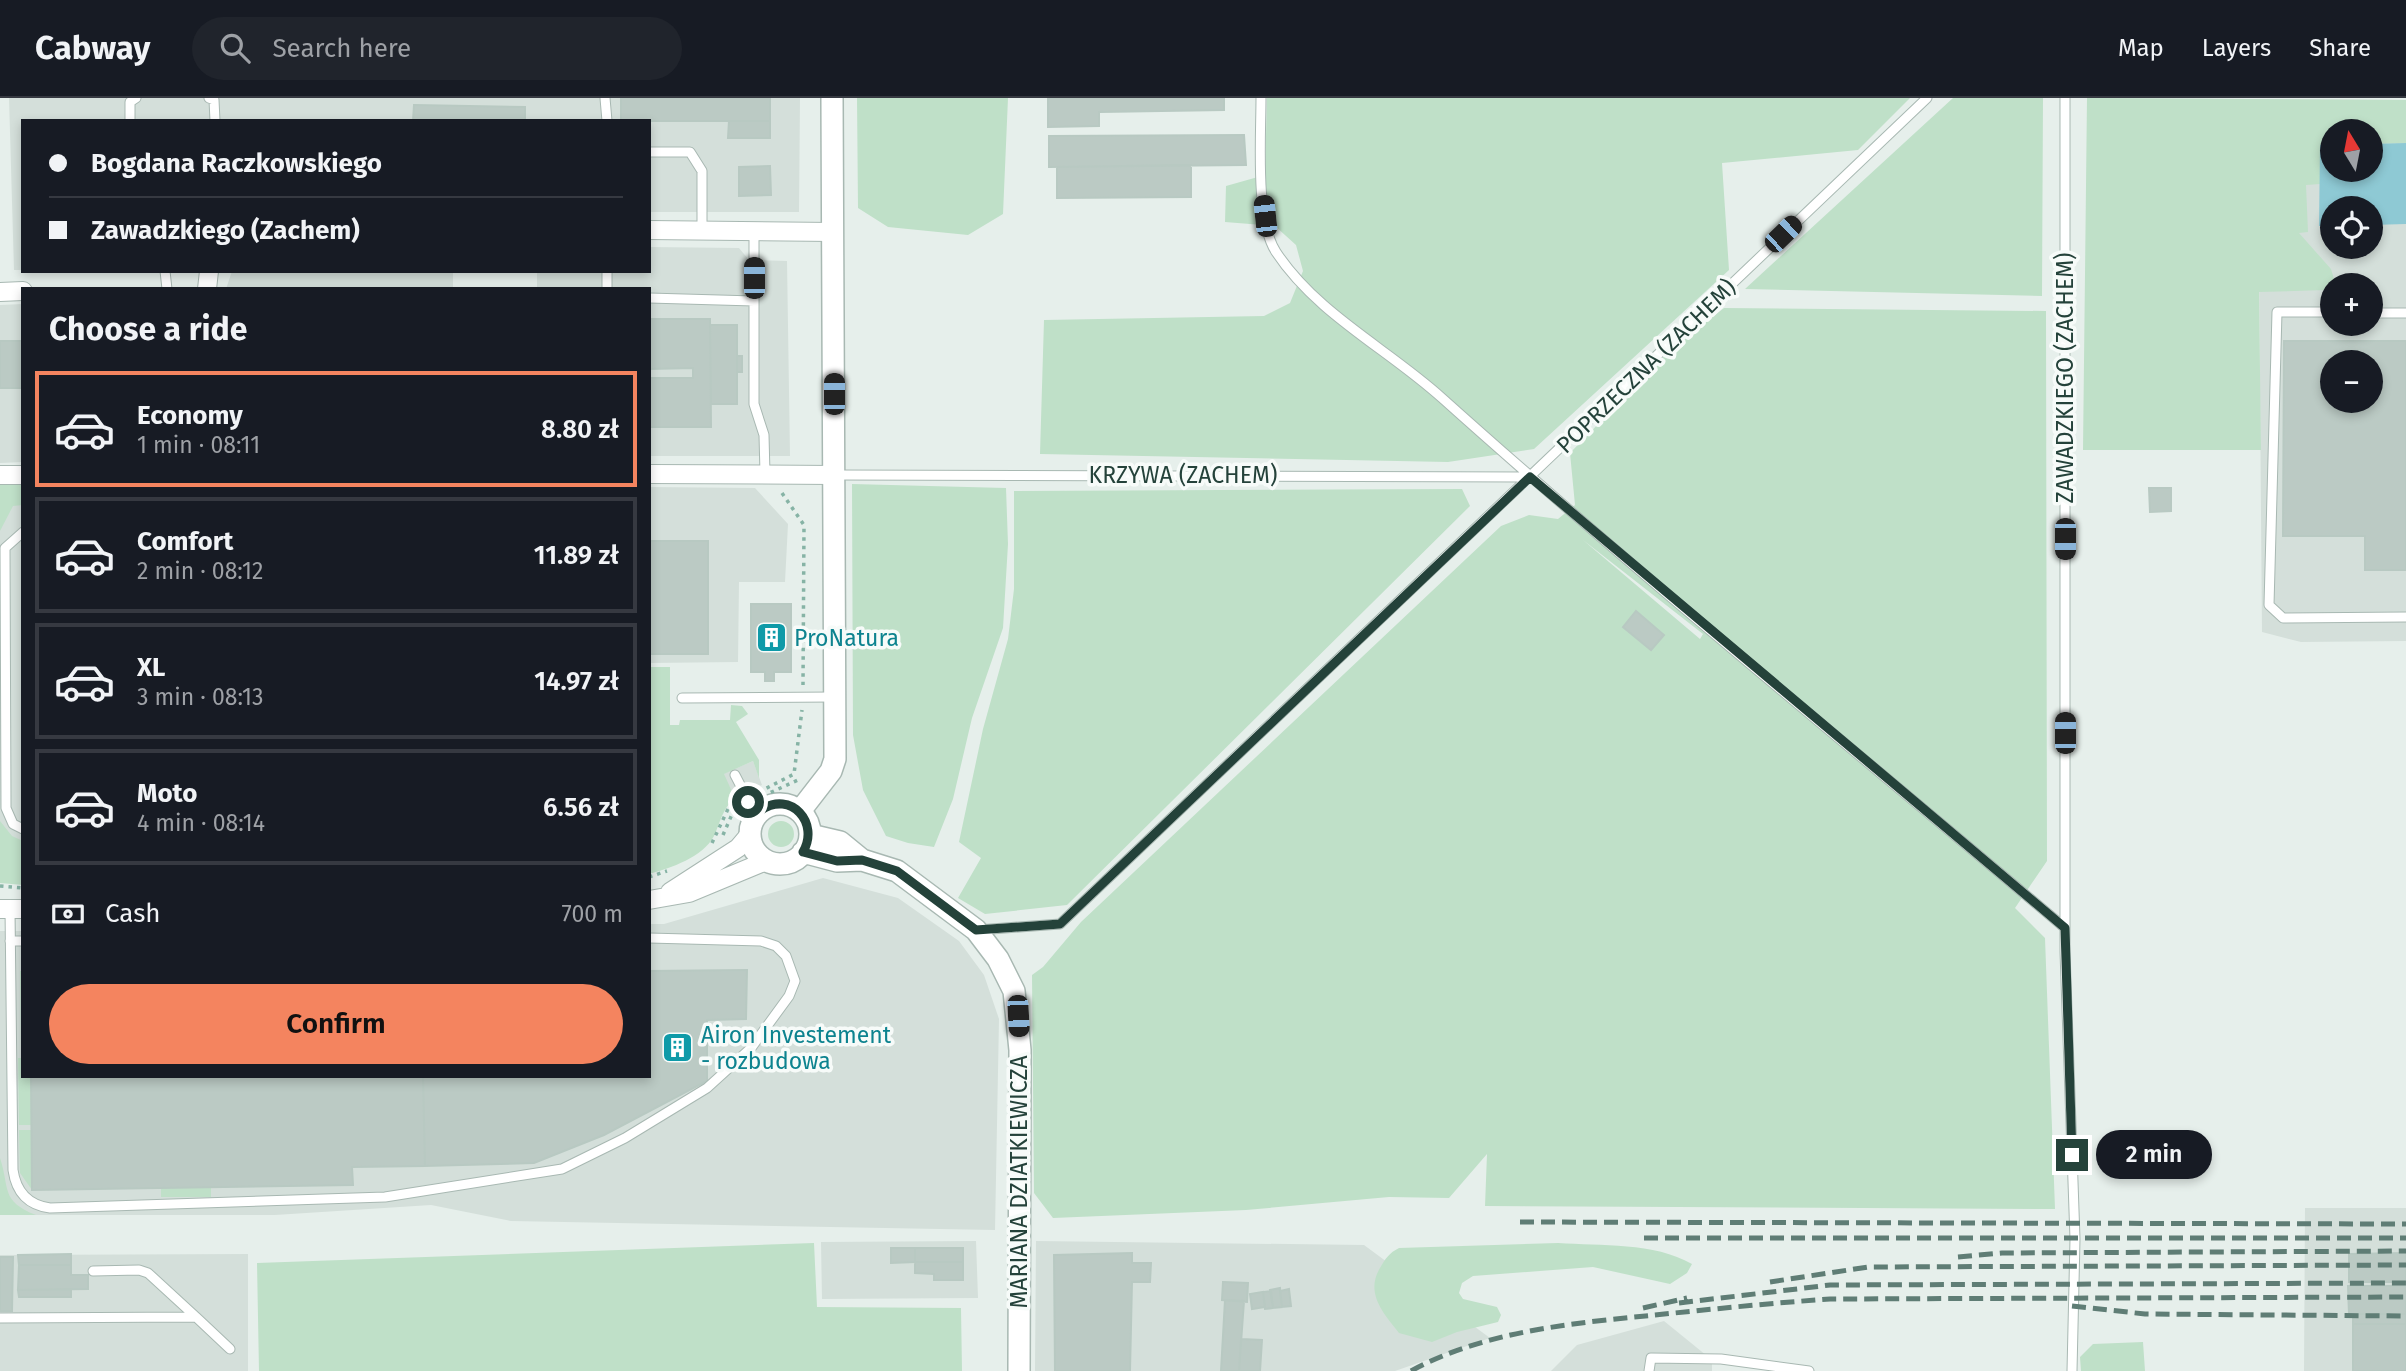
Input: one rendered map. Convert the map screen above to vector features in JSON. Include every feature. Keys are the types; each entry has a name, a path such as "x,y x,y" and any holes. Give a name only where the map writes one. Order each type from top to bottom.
{"street":[{"path":"800,811 831,771 835,759 832,98"},
{"path":"651,230 833,232"},
{"path":"0,292 21,291"},
{"path":"651,474 835,475"},
{"path":"0,475 21,475"},
{"path":"655,899 689,893 766,861 786,864 807,843 808,822 800,811 781,804 761,810 753,819 749,835 752,848 766,861"},
{"path":"655,899 708,869 749,835"},
{"name":"MARIANA DZIATKIEWICZA","path":"807,843 840,842 862,860 897,871 976,930 1008,978 1018,1016 1019,1371"}],"lane":[{"path":"130,119 130,102 136,98"},
{"path":"209,98 214,100 215,119"},
{"path":"606,98 607,119"},
{"path":"1261,98 1261,166 1267,234 1275,250 1321,304 1411,370 1530,477 2065,928"},
{"name":"POPRZECZNA (ZACHEM)","path":"976,930 1060,924 1927,98"},
{"name":"ZAWADZKIEGO (ZACHEM)","path":"2065,98 2065,928 2075,1239 2072,1371"},
{"path":"651,152 690,152 702,171 702,231"},
{"path":"754,231 754,404 764,435 765,474"},
{"path":"651,298 754,301"},
{"path":"2320,312 2277,312 2269,605 2283,618 2406,617"},
{"path":"2383,313 2406,313"},
{"name":"KRZYWA (ZACHEM)","path":"835,475 1530,477"},
{"path":"21,534 5,548 4,681 6,808 13,824 21,828"},
{"path":"682,698 836,697"},
{"path":"735,775 748,802 761,810"},
{"path":"11,909 12,1170 22,1195 35,1205 50,1208 385,1197 562,1169 625,1138 707,1088 751,1048 789,996 795,981 786,956 776,946 761,941 651,938"},
{"path":"10,941 21,941"},
{"path":"93,1271 139,1270 148,1273 230,1349"},
{"path":"0,1318 196,1317"},
{"path":"1649,1371 1651,1358 1721,1359 1809,1371"}],"path":[{"path":"0,886 21,888"}],"shaded area":[{"path":"9,98 800,98 799,212 651,212 651,119 21,119 21,270 14,270"},
{"path":"2087,98 2406,100 2406,641 2301,642 2262,632 2259,275"},
{"path":"651,247 739,248 749,260 787,261 790,456 651,456 651,287 537,287 537,273 651,273"},
{"path":"231,273 453,273 453,287 227,287"},
{"path":"21,304 21,462 0,463 0,305"},
{"path":"651,487 755,488 788,524 785,582 739,582 738,662 651,663"},
{"path":"21,493 21,869 0,869 0,500"},
{"path":"753,761 762,785 735,798 723,774"},
{"path":"823,878 898,898 959,941 984,975 999,1019 995,1230 511,1221 431,1205 275,1215 0,1215 0,931 21,931 21,1078 651,1078 651,924 664,924"},
{"path":"2305,1208 2406,1208 2406,1371 2304,1371"},
{"path":"976,1241 978,1298 822,1299 821,1242"},
{"path":"1036,1241 1364,1245 1490,1338 1395,1371 1035,1371"},
{"path":"248,1254 248,1371 0,1371 0,1255"},
{"path":"1664,1321 1712,1360 1712,1371 1551,1371 1577,1345"}],"green space":[{"path":"857,98 1008,98 1003,214 968,235 888,227 858,208"},
{"path":"1267,98 1910,98 1858,150 1722,163 1729,270 1534,449 1448,462 1040,454 1044,320 1264,316 1290,303 1303,271 1296,245 1275,226 1225,222 1226,186 1265,175"},
{"path":"1953,98 2043,98 2042,296 1745,289"},
{"path":"2087,98 2406,100 2406,143 2384,144 2384,119 2320,119 2320,184 2306,185 2308,232 2299,233 2332,273 2320,273 2320,290 2259,292 2261,450 2083,450"},
{"path":"1724,308 2046,311 2047,861 2015,908 2045,938 2055,1209 1485,1206 1487,1154 1449,1198 1389,1197 1246,1210 1053,1218 1034,1193 1032,975 1043,967 1081,922 1501,526 1529,515 1558,519 1575,505 1570,453 1670,350","holes":["1583,540 1703,634 1700,639"]},
{"path":"0,482 21,482 21,505 13,506 0,531"},
{"path":"852,484 1006,488 1008,544 1003,628 972,718 953,799 934,847 886,836 863,790 853,735"},
{"path":"1462,489 1470,506 1067,905 985,914 958,898 981,858 959,842 983,729 1008,639 1014,589 1014,491"},
{"path":"651,667 670,667 670,725 679,725 680,720 730,720 731,705 742,706 748,714 736,722 759,760 759,778 753,761 724,774 735,798 724,811 714,836 694,856 651,873"},
{"path":"0,821 12,836 21,840 21,885 0,883"},
{"path":"781,821 790,825 794,834 790,843 781,847 772,843 768,834 772,825"},
{"path":"20,971 21,971 21,1053"},
{"path":"18,1058 21,1058 21,1078 31,1078 31,1125 19,1125"},
{"path":"19,1130 31,1130 32,1190 20,1173"},
{"path":"0,1158 11,1199 36,1215 0,1215"},
{"path":"161,1188 211,1188 211,1197 161,1197"},
{"path":"814,1243 817,1307 961,1308 962,1371 259,1371 257,1263"},
{"path":"1558,1243 1644,1248 1692,1264 1687,1273 1670,1284 1593,1267 1473,1276 1462,1283 1459,1293 1463,1299 1497,1307 1501,1315 1498,1322 1457,1332 1432,1342 1399,1333 1382,1310 1375,1294 1374,1286 1380,1268 1388,1256 1399,1248"},
{"path":"2143,1342 2145,1371 2081,1371 2080,1357 2093,1344"}],"water":[{"path":"2406,143 2406,224 2383,225 2383,196 2320,196 2319,226 2320,145 2320,182 2384,182 2384,144"}],"building":[{"path":"621,98 770,98 770,121 621,119"},
{"path":"1048,98 1224,98 1224,110 1099,112 1099,126 1048,127"},
{"path":"414,105 525,107 525,119 413,119"},
{"path":"729,121 770,121 770,138 728,138"},
{"path":"1244,135 1246,165 1049,167 1049,136"},
{"path":"1191,165 1191,197 1057,198 1057,167"},
{"path":"770,166 771,195 739,196 739,167"},
{"path":"651,319 710,319 711,427 651,427"},
{"path":"710,325 737,325 737,404 711,404"},
{"path":"0,341 21,341 21,388 0,388"},
{"path":"2284,341 2406,341 2406,570 2365,570 2365,536 2283,536"},
{"path":"737,356 742,356 742,372 737,372"},
{"path":"693,368 693,378 651,378 651,369"},
{"path":"2149,488 2171,488 2171,511 2150,512"},
{"path":"651,541 708,541 708,654 651,654"},
{"name":"ProNatura","path":"751,604 791,604 791,672 774,672 774,681 765,681 765,672 751,672"},
{"path":"1636,611 1664,635 1651,650 1623,627"},
{"name":"Airon Investement - rozbudowa","path":"747,970 746,1019 707,1020 707,1081 604,1135 534,1163 425,1166 423,1078 651,1078 651,971"},
{"path":"31,1078 423,1078 425,1166 352,1167 353,1185 32,1190"},
{"path":"891,1248 915,1248 915,1262 891,1263"},
{"path":"915,1248 963,1248 963,1262 915,1262"},
{"path":"1132,1253 1132,1263 1151,1263 1150,1282 1132,1282 1130,1371 1055,1371 1054,1255"},
{"path":"2406,1253 2406,1282 2349,1282 2349,1254"},
{"path":"71,1254 71,1265 19,1265 18,1255"},
{"path":"0,1257 13,1257 12,1311 0,1311"},
{"path":"915,1262 963,1262 963,1280 934,1280 934,1274 915,1273"},
{"path":"19,1265 71,1265 71,1275 88,1275 88,1289 18,1290"},
{"path":"1223,1282 1248,1283 1247,1302 1222,1300"},
{"path":"2348,1286 2406,1286 2406,1314 2349,1314"},
{"path":"1280,1288 1282,1307 1273,1308 1270,1290"},
{"path":"71,1289 71,1297 19,1297 18,1290"},
{"path":"1289,1289 1291,1306 1282,1307 1280,1291"},
{"path":"1271,1291 1273,1308 1265,1309 1263,1292"},
{"path":"1263,1292 1265,1307 1252,1309 1250,1294"},
{"path":"1225,1300 1244,1301 1239,1371 1221,1371"},
{"path":"2353,1314 2406,1314 2406,1324 2353,1324"},
{"path":"2353,1324 2406,1324 2406,1371 2353,1371"},
{"path":"1241,1339 1262,1340 1260,1371 1239,1371"}],"railway":[{"path":"1520,1222 2406,1224"},
{"path":"1644,1238 2406,1238"},
{"path":"1958,1257 2002,1253 2406,1251"},
{"path":"1770,1282 1868,1267 2406,1265"},
{"path":"1679,1303 1830,1285 2406,1283"},
{"path":"1411,1371 1469,1346 1530,1331 1624,1318 1830,1299 2406,1297"},
{"path":"1643,1308 1687,1298"},
{"path":"2072,1306 2145,1314 2406,1316"}],"place":[{"name":"ProNatura","path":"771,638"},
{"name":"Airon Investement - rozbudowa","path":"678,1048"}],"route":[{"path":"748,802 761,810 773,804 794,807 804,816 810,828 809,842 803,852 837,861 862,860 897,871 976,930 1060,924 1530,477 2065,928 2072,1155"}]}
